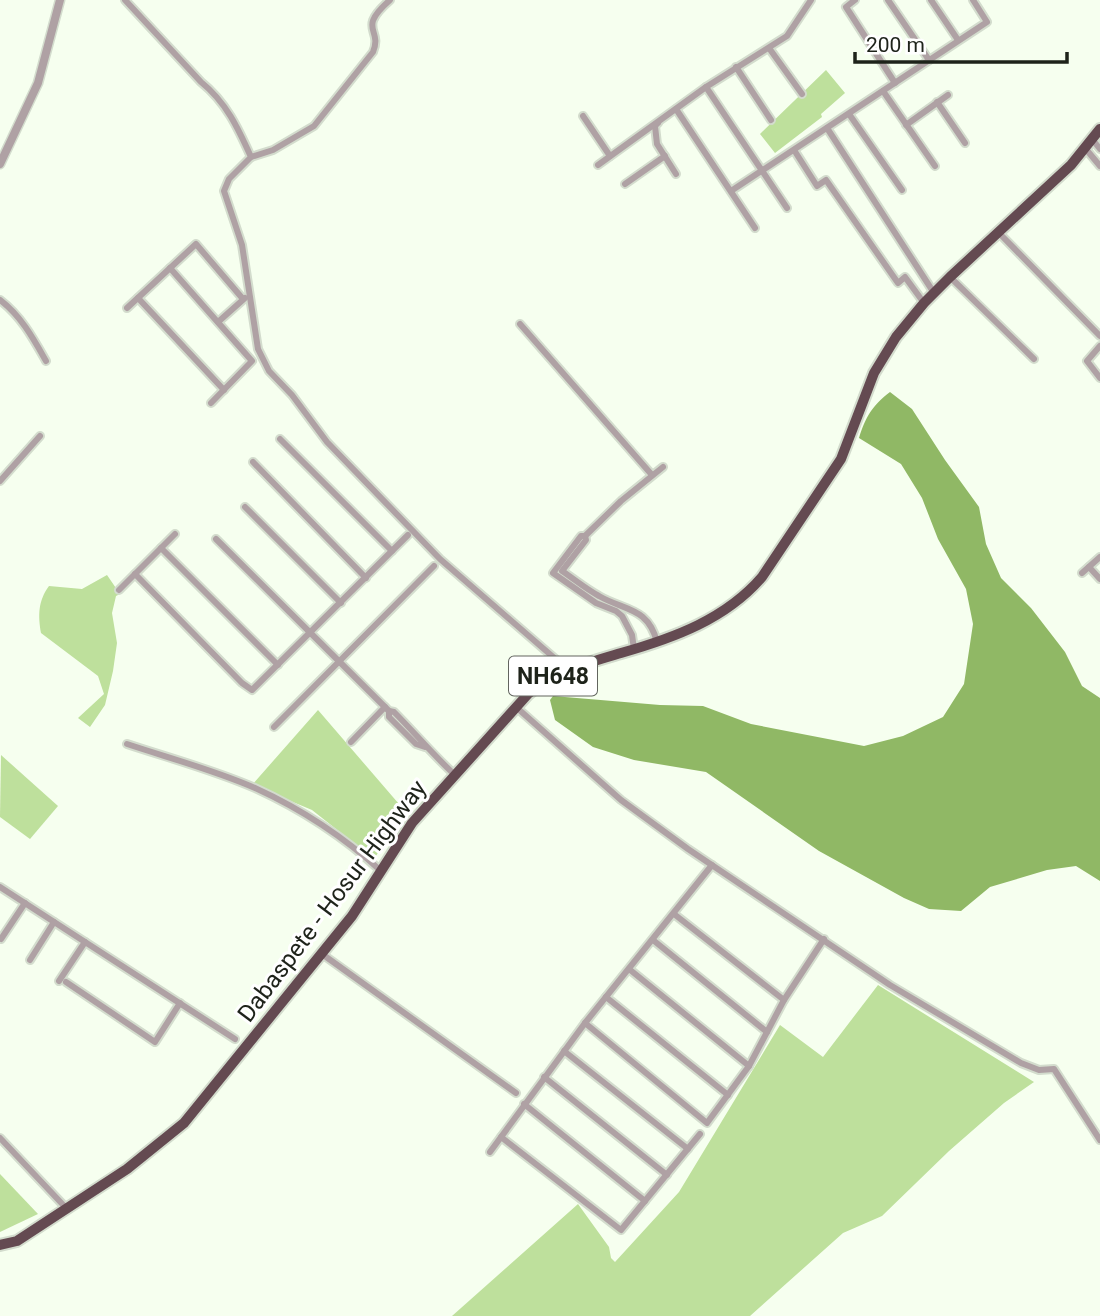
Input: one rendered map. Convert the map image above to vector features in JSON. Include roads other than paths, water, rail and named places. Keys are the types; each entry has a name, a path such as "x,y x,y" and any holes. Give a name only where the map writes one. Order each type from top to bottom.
{"highway":[{"name":"Dabaspete - Hosur Highway","path":"0,1245 17,1241 67,1209 127,1169 184,1123 352,916 412,822 516,706 546,680 567,669 657,642 711,619 734,605 762,577 841,459 883,355 924,303 1054,182 1100,129"}],"street":[{"path":"0,164 38,83 60,0"},
{"path":"125,0 201,82 214,92 232,115 251,157"},
{"path":"390,0 381,7 371,23 376,40 373,52 314,126 273,150 251,157 229,179 224,191 242,245 258,349 269,371 292,395 327,442 440,559 567,669"},
{"path":"598,165 706,87 788,36 811,0"},
{"path":"855,0 846,6 895,83"},
{"path":"888,0 929,60"},
{"path":"932,0 958,40"},
{"path":"731,191 987,22 972,0"},
{"path":"769,48 802,94"},
{"path":"736,67 771,120"},
{"path":"706,87 787,208"},
{"path":"883,91 935,166"},
{"path":"906,125 948,95"},
{"path":"937,102 965,143"},
{"path":"676,109 755,228"},
{"path":"849,114 902,190"},
{"path":"583,116 610,156"},
{"path":"662,118 655,126 657,144 676,174"},
{"path":"827,128 934,293"},
{"path":"1089,144 1100,149"},
{"path":"1089,144 1100,166"},
{"path":"794,150 817,186 826,180 898,283 905,277 924,303"},
{"path":"625,184 665,156"},
{"path":"999,233 1100,336"},
{"path":"127,308 196,244 243,299"},
{"path":"170,268 252,361 211,403"},
{"path":"950,277 1034,359"},
{"path":"218,322 250,295"},
{"path":"138,298 224,390"},
{"path":"0,300 27,328 46,361"},
{"path":"520,324 652,475"},
{"path":"1100,346 1087,360 1100,378"},
{"path":"0,481 40,436"},
{"path":"280,439 392,551"},
{"path":"253,462 366,578"},
{"path":"634,649 632,635 622,616 596,603 553,573 581,536 585,536 663,467"},
{"path":"245,507 341,603"},
{"path":"120,590 175,534"},
{"path":"135,574 249,690 256,687 408,535"},
{"path":"585,536 586,540 562,571 600,596 637,612 653,629 657,642"},
{"path":"216,539 387,709 394,712 421,738 426,747 454,775"},
{"path":"161,548 278,665"},
{"path":"1082,573 1100,557"},
{"path":"274,727 434,566"},
{"path":"1089,567 1100,579"},
{"path":"516,706 621,800 712,865 890,985 1021,1063 1039,1070 1054,1069 1100,1140"},
{"path":"351,742 387,709"},
{"path":"127,744 253,787 280,800 319,822 381,871"},
{"path":"490,1152 585,1023 712,865"},
{"path":"0,887 235,1039"},
{"path":"1,939 25,904"},
{"path":"674,914 784,1000"},
{"path":"30,960 54,922"},
{"path":"585,1023 707,1123 749,1066 784,1000 824,939"},
{"path":"653,940 767,1032"},
{"path":"85,942 62,981 155,1042 180,1003"},
{"path":"322,954 516,1093"},
{"path":"629,969 749,1066"},
{"path":"606,997 728,1095"},
{"path":"564,1051 688,1149"},
{"path":"544,1077 667,1175"},
{"path":"524,1104 645,1201"},
{"path":"501,1137 621,1230 700,1134"},
{"path":"0,1138 67,1209"}]}
